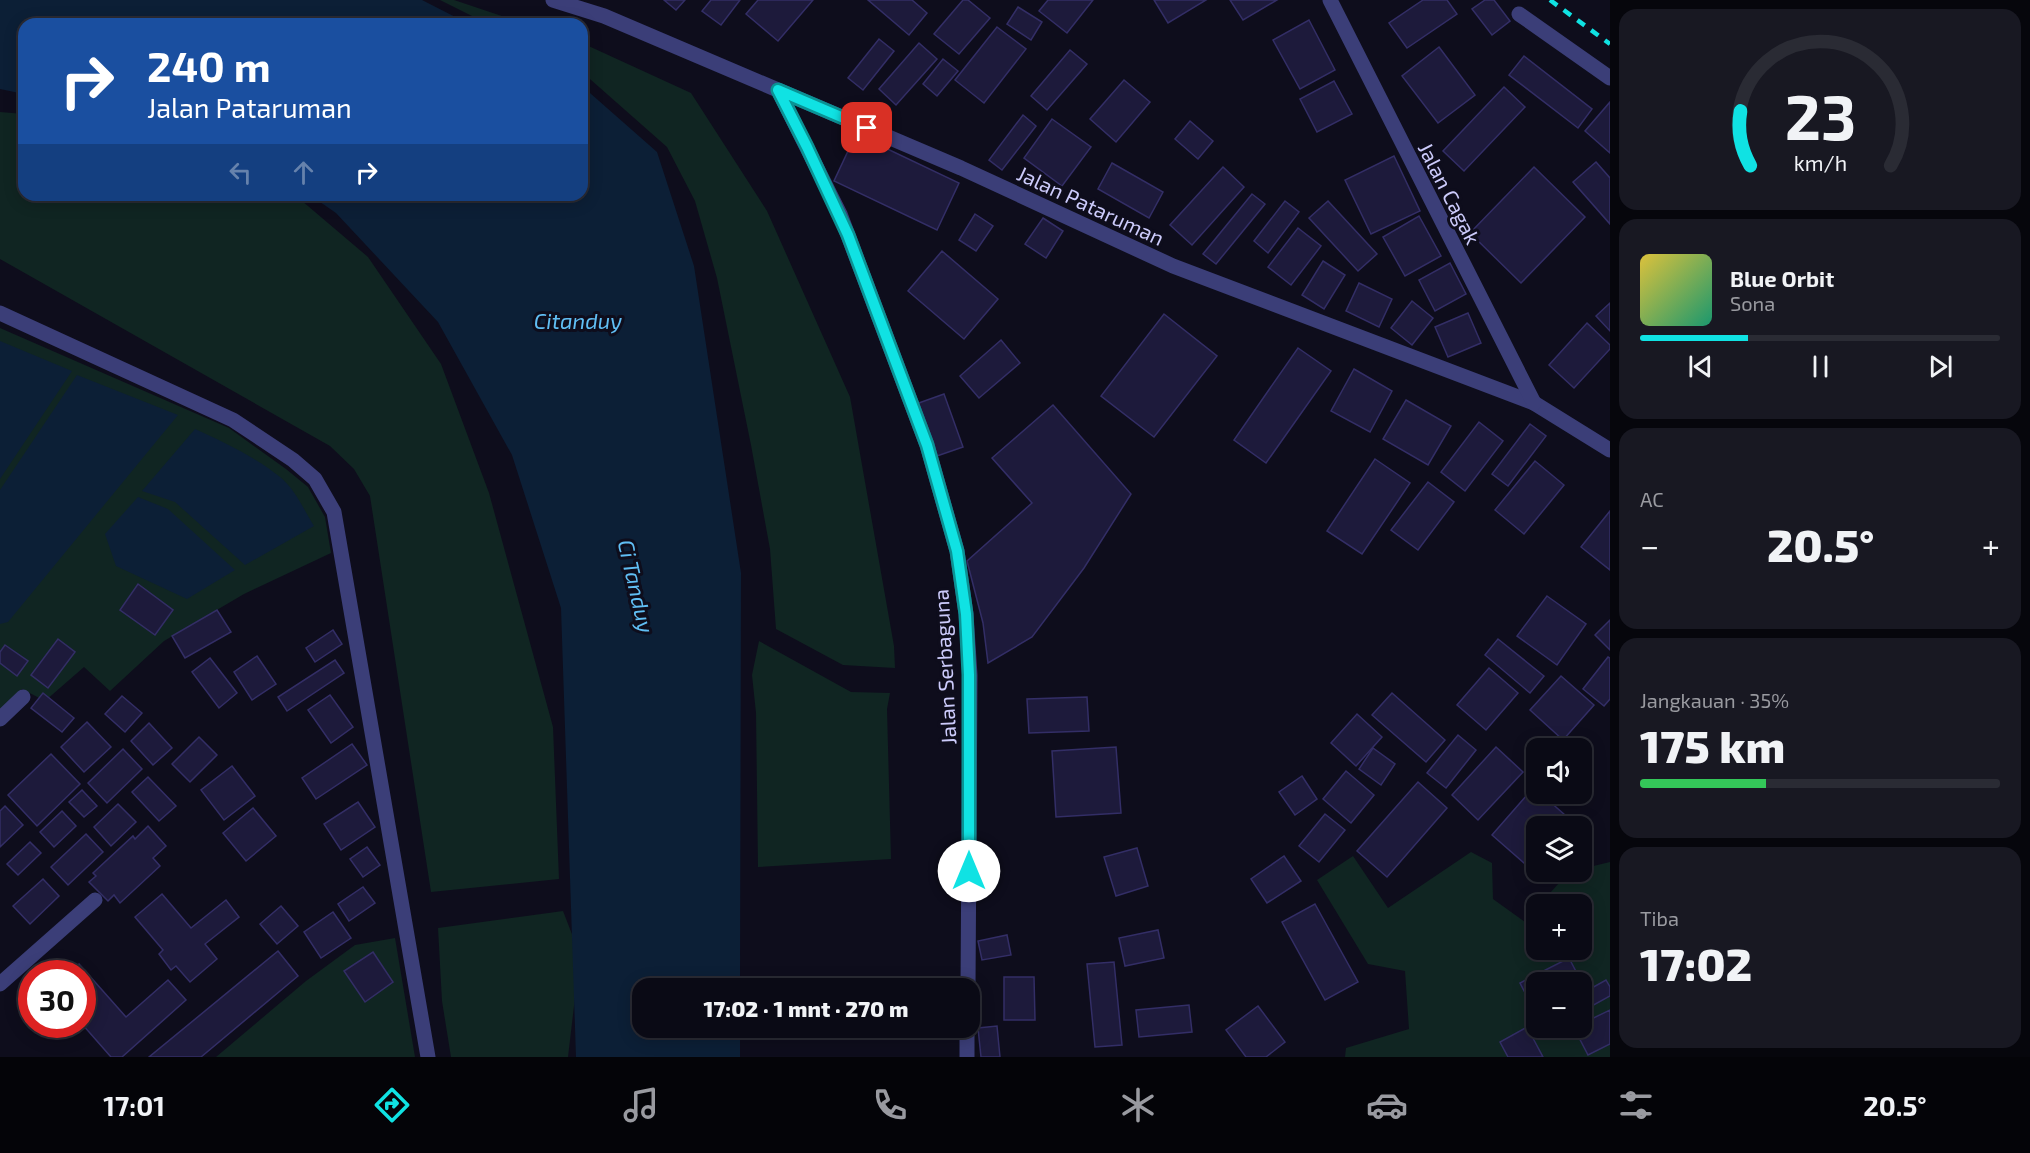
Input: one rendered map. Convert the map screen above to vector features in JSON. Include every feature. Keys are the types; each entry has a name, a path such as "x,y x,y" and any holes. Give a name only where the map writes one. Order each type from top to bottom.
{"street":[{"name":"Jalan Pataruman","path":"553,0 604,16 962,168 1173,266 1534,403 1610,450"},
{"name":"Jalan Cagak","path":"1330,0 1534,403"},
{"path":"1520,14 1610,78"},
{"name":"Jalan Serbaguna","path":"778,90 844,225 927,445 957,551 966,614 969,675 968,978"},
{"path":"0,313 233,420 293,460 315,479 334,512 428,1057"},
{"path":"0,719 23,697"},
{"path":"0,984 95,900"},
{"path":"967,1038 967,1057"}],"green space":[{"path":"440,0 454,0 508,18 476,18"},
{"path":"588,46 691,93 767,211 850,397 894,646 895,668 843,665 776,629 770,549 717,278 695,201 667,147 588,77"},
{"path":"0,112 18,114 18,201 302,201 368,257 441,364 489,493 553,727 559,879 431,892 370,496 354,469 330,446 0,259"},
{"path":"0,328 229,428 308,487 325,517 331,553 244,594 164,641 110,691 84,667 45,701 22,689 0,710"},
{"path":"759,641 851,692 890,693 887,709 891,859 758,867 756,713 752,675"},
{"path":"1471,852 1492,863 1493,899 1526,921 1526,960 1592,960 1592,894 1549,894 1560,882 1592,882 1592,866 1610,862 1610,1057 1345,1057 1346,1048 1409,1029 1405,971 1368,964 1317,880 1353,856 1388,908"},
{"path":"563,911 580,955 568,1057 451,1057 442,1001 438,928"},
{"path":"395,938 415,1057 216,1057 306,981 355,945"}],"water":[{"path":"0,0 422,0 457,18 18,18 18,93 0,89"},
{"name":"Citanduy","path":"588,91 657,152 694,266 741,573 740,978 632,978 632,1038 740,1038 740,1057 576,1057 561,608 512,455 438,322 336,213 319,201 588,201"},
{"path":"0,341 72,371 0,479"},
{"path":"77,375 178,415 8,622 0,624 0,490"},
{"path":"195,429 228,444 280,477 295,494 314,526 245,565 175,502 142,491"},
{"path":"138,497 168,509 235,570 187,599 116,566 105,534"}],"building":[{"path":"664,0 685,0 676,10"},
{"path":"711,0 740,0 721,25 702,11"},
{"path":"758,0 813,0 778,41 746,14"},
{"path":"868,0 912,0 927,13 909,35"},
{"path":"963,0 968,0 990,18 959,54 934,34"},
{"path":"1048,0 1093,0 1067,33 1039,11"},
{"path":"1154,0 1206,0 1168,23"},
{"path":"1230,0 1277,0 1243,20"},
{"path":"1423,0 1447,0 1457,14 1407,48 1389,23"},
{"path":"1485,0 1494,0 1510,21 1492,35 1472,9"},
{"path":"1018,7 1042,22 1031,40 1007,24"},
{"path":"1309,20 1335,70 1300,89 1273,40"},
{"path":"997,27 1026,49 984,103 955,80"},
{"path":"879,39 894,51 863,90 848,78"},
{"path":"919,43 937,59 896,105 879,89"},
{"path":"1439,47 1475,95 1438,123 1402,76"},
{"path":"1070,50 1087,64 1047,110 1031,96"},
{"path":"1524,56 1592,109 1578,128 1509,75"},
{"path":"943,59 958,71 937,96 923,84"},
{"path":"1124,80 1150,102 1116,142 1090,119"},
{"path":"1334,81 1352,114 1317,132 1300,99"},
{"path":"1504,87 1525,107 1464,171 1443,151"},
{"path":"1610,102 1610,153 1585,131"},
{"path":"1023,115 1036,126 1002,170 989,160"},
{"path":"1052,119 1091,147 1062,186 1024,158"},
{"path":"1190,121 1213,141 1198,159 1175,139"},
{"path":"856,134 959,183 937,230 834,181"},
{"path":"1394,156 1420,211 1371,234 1345,180"},
{"path":"1596,162 1610,178 1610,224 1573,182"},
{"path":"1112,163 1163,192 1149,218 1098,189"},
{"path":"1223,167 1244,187 1192,245 1170,225"},
{"path":"1534,167 1585,217 1521,283 1470,233"},
{"path":"1252,194 1265,204 1216,264 1203,254"},
{"path":"1285,201 1299,212 1268,253 1254,241"},
{"path":"1328,201 1377,254 1358,271 1309,218"},
{"path":"975,214 993,226 976,251 959,240"},
{"path":"1419,216 1441,256 1405,276 1383,237"},
{"path":"1043,218 1063,231 1046,258 1025,244"},
{"path":"1298,228 1321,246 1291,285 1268,267"},
{"path":"942,251 998,299 964,339 908,291"},
{"path":"1323,261 1345,275 1324,309 1302,295"},
{"path":"1450,263 1466,294 1435,311 1419,280"},
{"path":"1359,283 1392,299 1379,327 1346,311"},
{"path":"1412,301 1433,318 1412,345 1391,328"},
{"path":"1610,303 1610,331 1596,316"},
{"path":"1468,313 1481,343 1448,357 1435,327"},
{"path":"1164,314 1217,356 1154,437 1101,396"},
{"path":"1587,323 1610,345 1610,349 1574,388 1549,365"},
{"path":"1001,340 1020,363 979,398 960,376"},
{"path":"1298,348 1331,371 1266,463 1234,440"},
{"path":"1354,369 1392,391 1370,432 1331,411"},
{"path":"944,394 963,447 934,457 916,404"},
{"path":"1406,400 1451,426 1428,465 1383,439"},
{"path":"1053,405 1131,494 1084,568 1032,637 988,663 983,623 967,561 1032,503 992,458"},
{"path":"1479,422 1503,441 1465,491 1441,472"},
{"path":"1530,424 1546,436 1508,486 1492,474"},
{"path":"1375,459 1410,483 1362,554 1327,531"},
{"path":"1535,461 1564,485 1524,534 1495,510"},
{"path":"1428,482 1454,502 1418,550 1391,530"},
{"path":"1610,511 1610,570 1581,547"},
{"path":"138,584 173,610 155,635 120,610"},
{"path":"1547,596 1586,624 1557,665 1517,636"},
{"path":"217,610 231,632 185,658 172,636"},
{"path":"1610,620 1610,650 1595,635"},
{"path":"333,630 342,644 315,662 306,648"},
{"path":"58,639 75,652 48,688 31,675"},
{"path":"1498,639 1544,676 1530,693 1485,655"},
{"path":"5,645 28,661 17,676 0,663 0,652"},
{"path":"257,656 276,684 252,700 234,672"},
{"path":"1608,657 1610,658 1610,699 1604,706 1583,689"},
{"path":"210,658 237,693 219,708 192,672"},
{"path":"335,660 344,673 287,711 278,697"},
{"path":"1489,668 1518,693 1486,730 1457,705"},
{"path":"1561,676 1594,705 1565,738 1561,738 1530,710"},
{"path":"43,693 74,718 62,732 31,708"},
{"path":"1392,693 1445,740 1426,762 1372,715"},
{"path":"330,695 353,727 331,743 308,710"},
{"path":"122,696 142,713 125,732 105,714"},
{"path":"1087,697 1089,731 1029,733 1027,699"},
{"path":"1357,714 1382,737 1356,766 1331,743"},
{"path":"87,722 111,747 84,772 61,747"},
{"path":"149,723 172,748 153,765 131,741"},
{"path":"1458,735 1476,750 1446,788 1427,773"},
{"path":"199,737 217,755 190,782 172,764"},
{"path":"352,744 367,765 316,799 302,778"},
{"path":"1116,747 1121,813 1056,817 1052,751"},
{"path":"1496,747 1523,772 1478,820 1452,795"},
{"path":"1373,748 1395,764 1381,785 1359,769"},
{"path":"123,749 142,769 107,803 88,783"},
{"path":"51,754 80,784 37,826 8,795"},
{"path":"232,766 255,796 224,820 201,790"},
{"path":"1346,771 1374,795 1351,823 1323,799"},
{"path":"1302,776 1317,799 1295,815 1279,792"},
{"path":"148,777 176,806 159,821 132,792"},
{"path":"1418,782 1447,808 1387,877 1357,851"},
{"path":"82,790 97,806 84,817 69,802"},
{"path":"1526,796 1526,804 1552,804 1566,816 1526,816 1526,865 1492,835"},
{"path":"358,802 375,827 341,850 324,824"},
{"path":"118,804 136,822 111,846 94,827"},
{"path":"5,806 23,825 0,847 0,811"},
{"path":"253,808 276,836 246,861 223,833"},
{"path":"62,811 76,826 54,847 40,832"},
{"path":"1325,814 1345,830 1319,862 1299,846"},
{"path":"148,826 166,846 153,858 160,866 120,903 114,895 108,901 89,882 96,876 93,873 133,836 135,839"},
{"path":"86,834 103,852 68,885 51,867"},
{"path":"30,842 41,853 18,875 7,864"},
{"path":"367,847 380,865 363,877 350,859"},
{"path":"1137,848 1148,886 1116,896 1104,857"},
{"path":"1284,856 1301,881 1267,903 1251,879"},
{"path":"43,879 59,896 30,924 13,906"},
{"path":"363,887 375,903 349,921 338,904"},
{"path":"162,894 191,928 226,900 239,917 205,944 217,959 190,982 176,966 171,970 159,954 163,950 135,917"},
{"path":"1315,904 1358,982 1325,1000 1282,922"},
{"path":"281,906 298,926 277,944 260,924"},
{"path":"333,912 351,938 321,958 304,932"},
{"path":"1158,930 1164,958 1125,966 1119,938"},
{"path":"1007,935 1011,955 982,960 978,941"},
{"path":"278,951 298,976 201,1057 149,1057"},
{"path":"373,952 393,982 365,1002 344,971"},
{"path":"1565,960 1570,960 1576,972 1542,972"},
{"path":"1114,962 1122,1045 1095,1047 1087,964"},
{"path":"1004,977 1034,977 1035,1020 1004,1020"},
{"path":"168,980 186,1000 122,1057 111,1057 94,1038 96,983 126,1017"},
{"path":"1526,980 1526,995 1520,983"},
{"path":"1606,980 1610,987 1610,996 1592,1006 1592,988"},
{"path":"1189,1005 1192,1032 1139,1037 1136,1010"},
{"path":"1258,1006 1285,1042 1266,1057 1246,1057 1226,1030"},
{"path":"1610,1010 1610,1044 1588,1055 1579,1038 1592,1038 1592,1019"},
{"path":"997,1026 1000,1057 981,1057 980,1028"},
{"path":"1526,1028 1526,1038 1533,1038 1543,1057 1508,1057 1500,1042"}],"railway":[{"path":"1550,0 1610,44"}],"route":[{"path":"867,128 778,90 840,214 927,445 957,551 966,614 969,675 969,871"}],"water label":[{"name":"Ci Tanduy","path":"637,586"}]}
